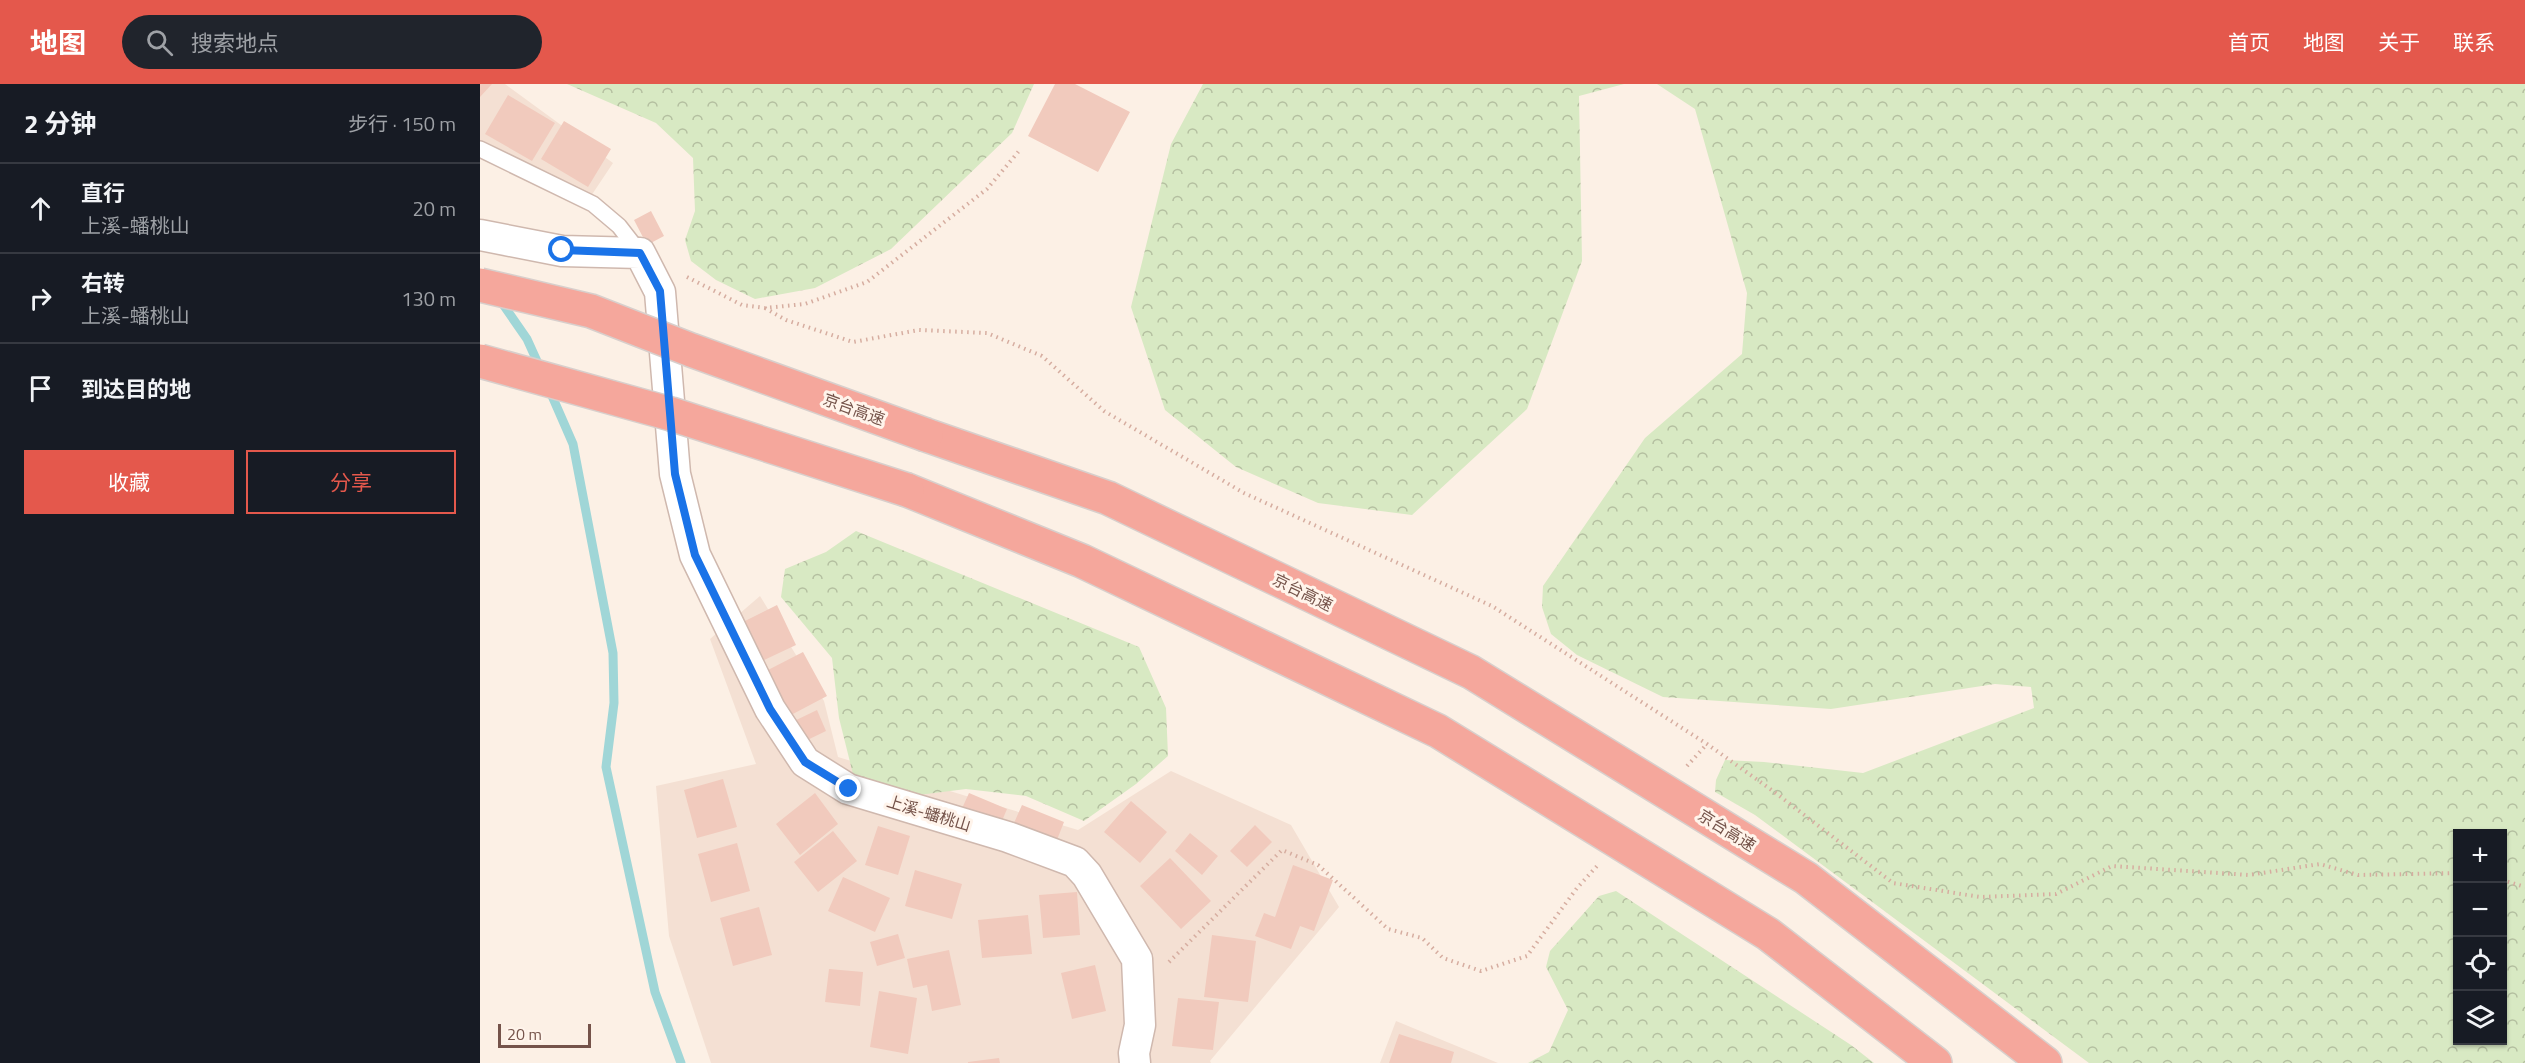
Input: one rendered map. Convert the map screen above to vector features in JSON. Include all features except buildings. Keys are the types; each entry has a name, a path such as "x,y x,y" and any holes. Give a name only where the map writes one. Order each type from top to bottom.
{"highway":[{"path":"480,273 591,311"},
{"name":"京台高速","path":"480,285 591,311 691,350 1108,498 1471,672 1806,878 2045,1063"},
{"path":"480,361 670,414 907,490 1082,561 1438,731 1768,933 1935,1063"},
{"path":"480,382 670,414"}],"street":[{"path":"480,235 562,250 640,253"},
{"name":"上溪-蟠桃山","path":"640,253 660,291 675,474 695,555 770,709 805,762 849,789 1008,837 1075,862 1087,875 1137,959 1140,1025 1134,1053 1135,1063"}],"lane":[{"path":"480,149 593,204 619,226 640,253"}],"path":[{"path":"640,253 742,305 765,308 805,304 867,282 987,189 1019,151"},
{"path":"765,308 786,320 853,342 919,330 987,333 1042,357 1104,411 1244,493 1492,606 1707,744 1773,791 1893,883 1980,897 2056,894 2112,866 2249,875 2320,864 2358,875 2453,873"},
{"path":"1684,770 1707,744"},
{"path":"1138,992 1282,850 1318,865 1388,929 1422,938 1443,958 1481,971 1527,956 1577,888 1600,863"},
{"path":"2507,882 2525,887"}],"shaded area":[{"path":"480,84 505,84 613,163 587,202 480,143"},
{"path":"760,596 824,701 838,757 1078,830 1171,771 1291,825 1339,907 1210,1061 1211,1063 711,1063 669,936 656,786 756,764 710,639"},
{"path":"1396,1021 1498,1063 1380,1063"}],"green space":[{"path":"567,84 1034,84 1012,133 891,249 815,288 755,299 716,280 691,261 685,240 695,211 693,158 656,123"},
{"path":"1203,84 1624,84 1579,96 1582,261 1527,409 1412,515 1318,503 1236,467 1165,410 1131,307 1171,144"},
{"path":"1657,84 2525,84 2525,1063 2089,1063 1755,815 1715,792 1716,780 1725,760 1863,773 2034,708 2031,687 1995,684 1831,709 1663,697 1577,655 1551,634 1542,607 1543,586 1645,438 1742,354 1747,293 1695,109"},
{"path":"856,531 1139,647 1166,708 1168,756 1136,784 1084,821 1026,796 966,789 903,797 853,774 839,718 832,658 781,597 785,569 826,552"},
{"path":"1616,891 1851,1045 1874,1063 1528,1063 1549,1052 1568,1010 1546,967 1550,951 1599,896"}],"waterway":[{"path":"500,300 527,339 541,370"},
{"path":"549,389 573,444 613,653 614,703 606,767 655,992 681,1063"}],"route":[{"path":"562,250 640,253 660,291 675,474 695,555 770,709 805,762 849,789"}]}
